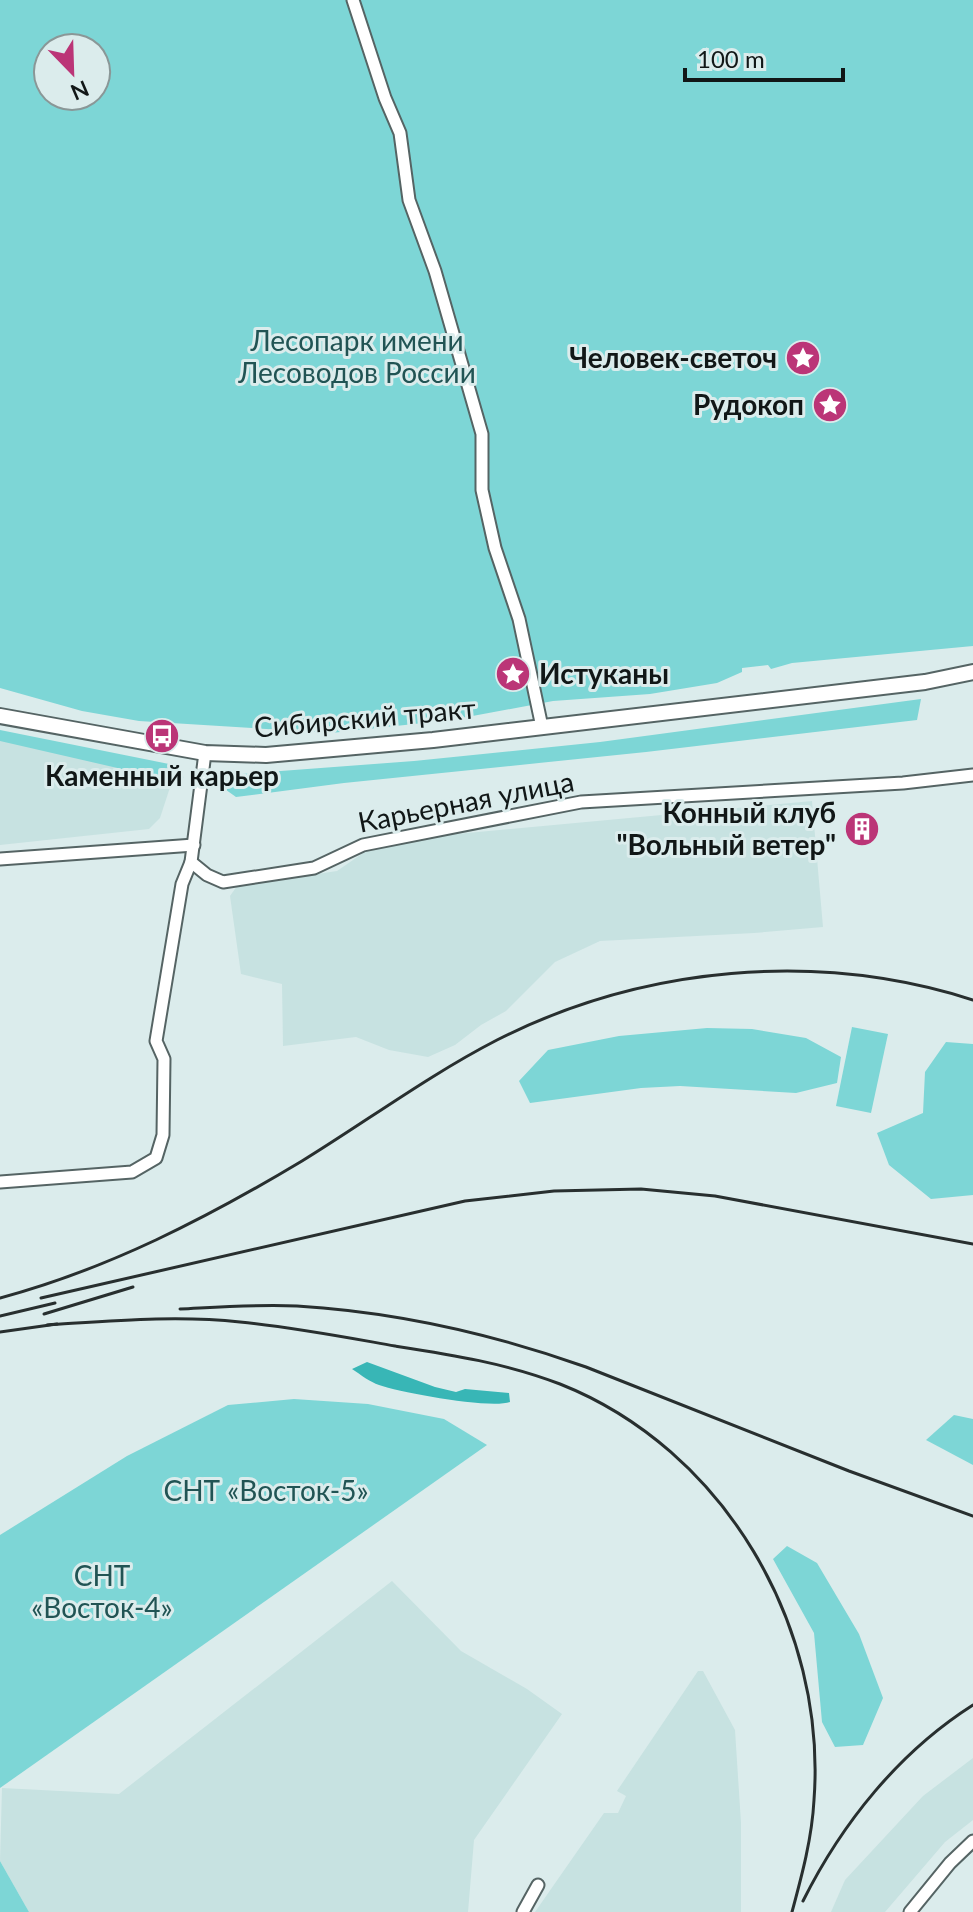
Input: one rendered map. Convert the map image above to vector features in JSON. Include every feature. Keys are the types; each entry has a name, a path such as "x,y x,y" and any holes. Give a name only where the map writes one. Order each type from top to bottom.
{"main road":[{"name":"Сибирский тракт","path":"0,716 205,753 317,752 925,682 973,672"}],"street":[{"path":"353,0 385,98 400,133 409,200 435,271 482,434 482,490 495,548 519,619 542,727"},
{"path":"0,1182 132,1172 156,1158 163,1135 164,1059 156,1041 182,884 194,845 205,753"},
{"name":"Карьерная улица","path":"191,862 207,875 223,882 314,868 363,845 581,802 903,783 973,775"},
{"path":"0,859 194,845"},
{"path":"910,1912 950,1863 973,1841"},
{"path":"523,1912 538,1885"}],"shaded area":[{"path":"0,735 175,772 160,818 149,829 0,845"},
{"path":"812,801 823,927 600,941 555,962 506,1011 455,1045 428,1057 389,1050 356,1037 283,1046 282,984 241,974 230,896 237,886 337,871 369,849 403,839"},
{"path":"367,1362 456,1392 465,1389 509,1393 510,1402 466,1402 390,1388 372,1382 352,1369"},
{"path":"392,1581 461,1651 527,1689 562,1714 474,1840 468,1912 29,1912 0,1861 2,1788 119,1794"},
{"path":"698,1671 703,1671 735,1730 741,1823 741,1912 535,1912 604,1813 618,1813 626,1796 617,1791"},
{"path":"973,1758 973,1820 945,1842 885,1912 831,1912 845,1880 923,1796"}],"green space":[{"name":"Лесопарк имени Лесоводов России","path":"0,0 973,0 973,646 792,663 771,669 768,665 742,668 742,672 717,683 650,694 553,701 451,720 331,733 139,721 82,711 0,688"},
{"path":"921,699 917,720 236,797 222,787 228,775 414,761 600,742"},
{"path":"0,730 179,766 184,778 174,781 0,741"},
{"path":"852,1027 888,1034 871,1113 836,1106"},
{"path":"707,1028 752,1029 806,1038 841,1057 837,1083 796,1093 680,1086 641,1088 530,1103 519,1081 548,1050 619,1036"},
{"path":"946,1042 973,1044 973,1195 931,1199 889,1165 877,1133 923,1113 925,1072"},
{"path":"294,1399 368,1404 444,1419 487,1445 0,1788 0,1535 127,1456 228,1405"},
{"path":"954,1415 973,1419 973,1465 926,1440"},
{"path":"787,1546 817,1563 859,1634 883,1698 863,1745 835,1747 822,1722 814,1633 773,1559"},
{"path":"0,1861 29,1912 0,1912"}],"railway":[{"path":"0,1298 118,1257 193,1222 302,1161 423,1083 497,1040 553,1015 611,996 671,982 731,974 792,971 853,975 914,984 973,1000"},
{"path":"41,1298 465,1201 554,1191 641,1189 715,1196 973,1244"},
{"path":"44,1314 133,1287"},
{"path":"0,1316 55,1303"},
{"path":"180,1309 268,1305 334,1309 444,1326 516,1344 586,1367 849,1471 973,1516"},
{"path":"47,1325 144,1319 216,1320 298,1329 479,1360 560,1384 619,1413 671,1452 716,1498 753,1551 783,1609 803,1671 814,1735 814,1800 809,1842 792,1912"},
{"path":"0,1332 57,1324"},
{"path":"803,1901 836,1844 875,1791 921,1744 973,1705"}],"place":[{"name":"Человек-светоч","path":"803,358"},
{"name":"Рудокоп","path":"830,405"},
{"name":"Истуканы","path":"513,674"},
{"name":"Каменный карьер","path":"162,736"},
{"name":"Конный клуб \"Вольный ветер\"","path":"862,829"}],"park label":[{"name":"СНТ «Восток-5»","path":"266,1491"},
{"name":"СНТ «Восток-4»","path":"102,1592"}]}
